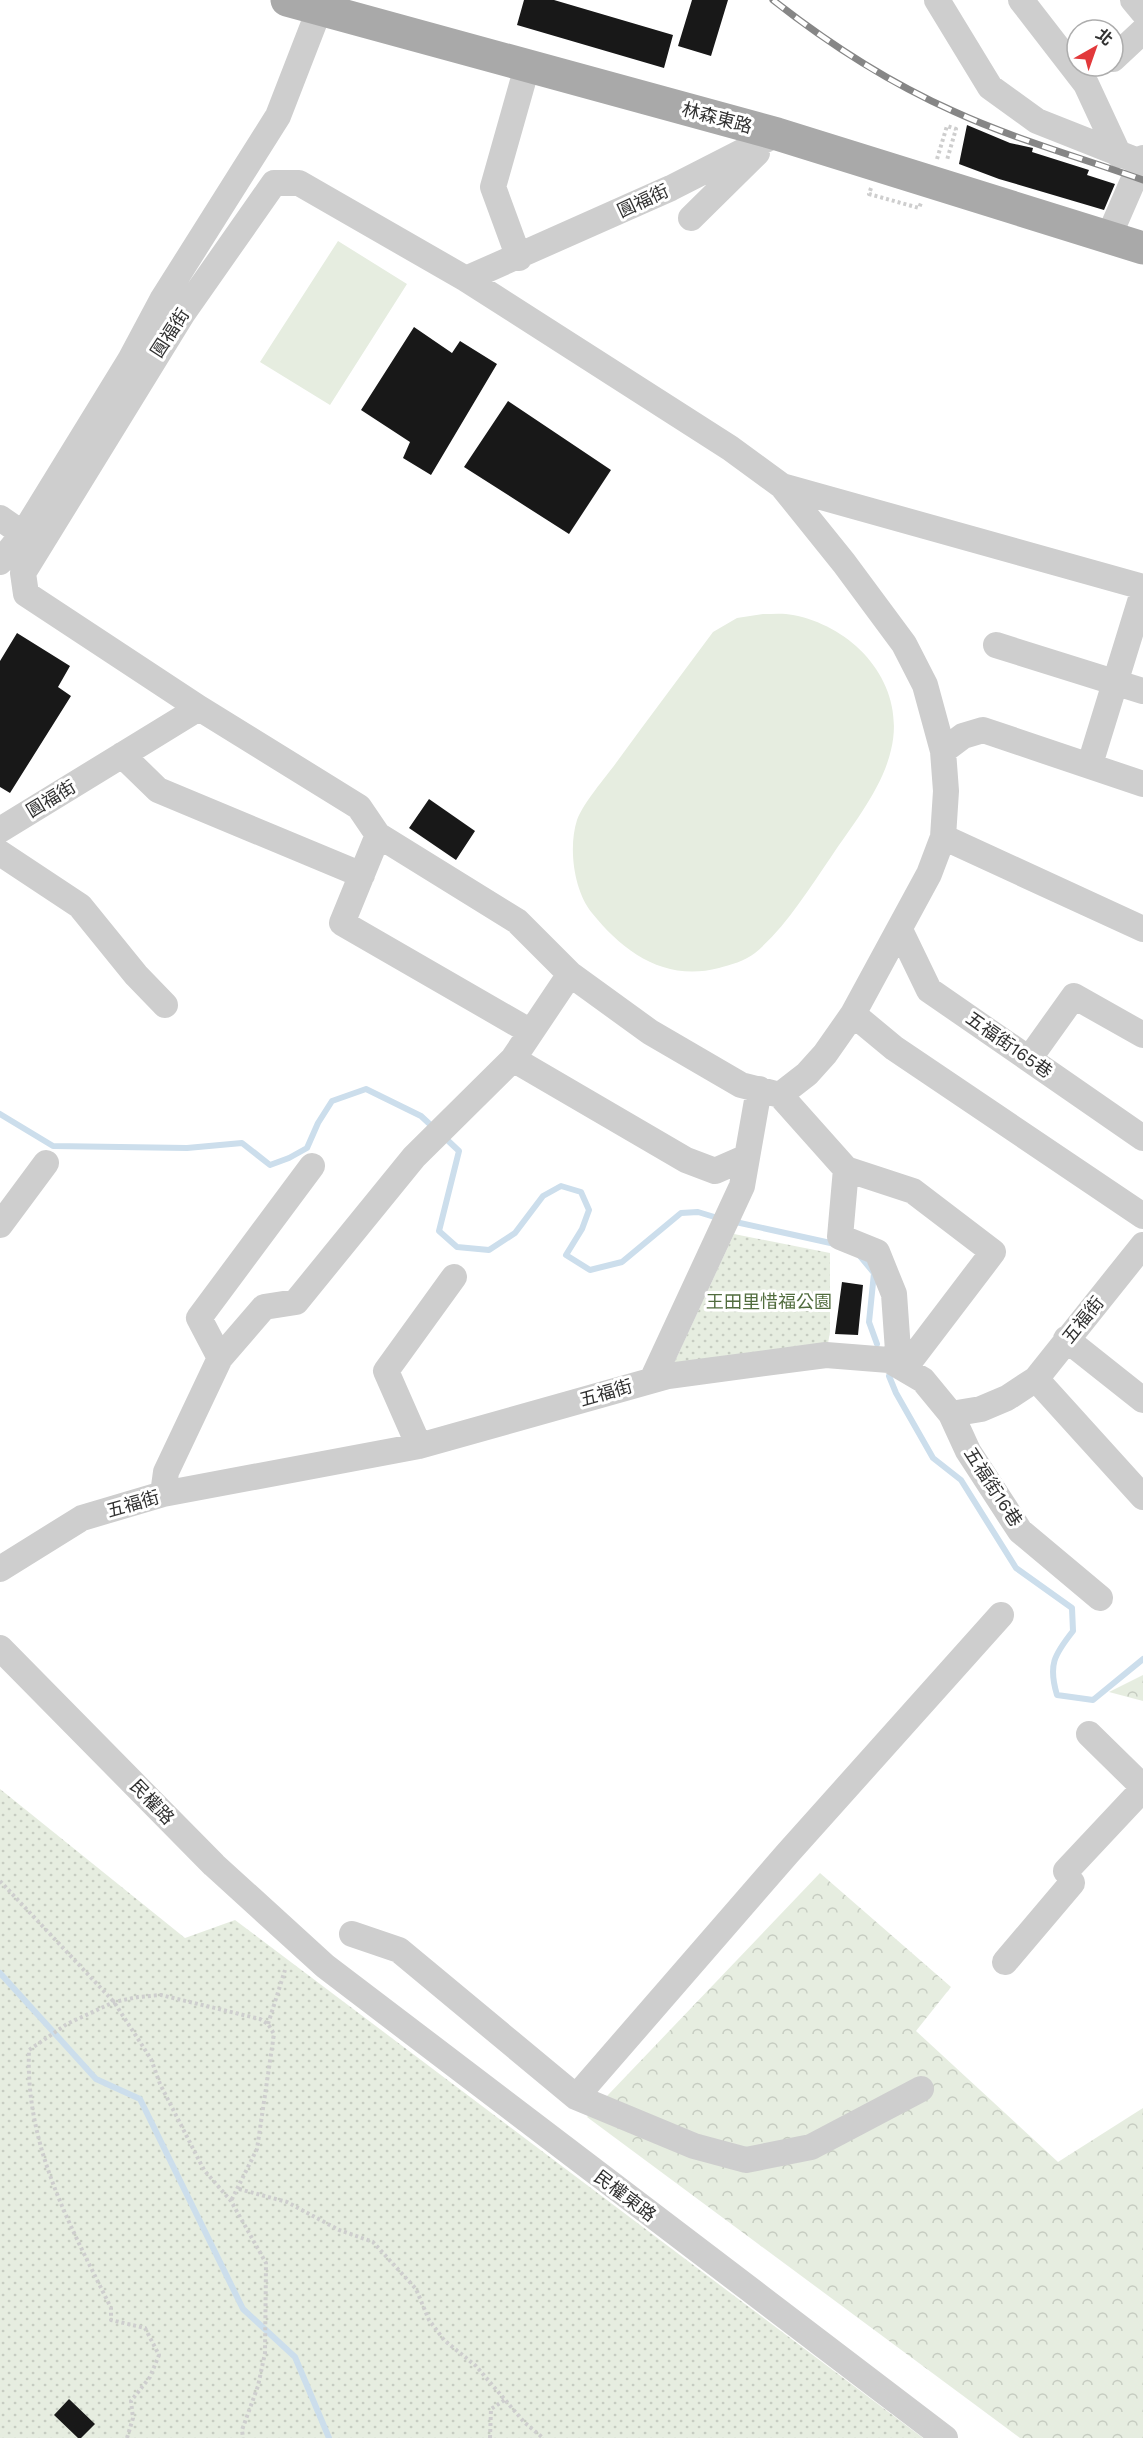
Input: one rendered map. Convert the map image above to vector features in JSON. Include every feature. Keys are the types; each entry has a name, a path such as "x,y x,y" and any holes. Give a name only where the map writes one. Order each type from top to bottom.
{"main road":[{"name":"林森東路","path":"287,0 321,5 527,67 777,134 1143,248"}],"street":[{"path":"937,0 990,87 1037,121 1137,160"},
{"path":"1021,0 1086,84 1137,160"},
{"path":"1133,0 1143,12"},
{"name":"圓福街","path":"0,562 23,534 130,360 162,300 278,116 321,5"},
{"path":"1125,48 1143,31"},
{"path":"519,258 493,187 527,67"},
{"path":"1086,84 1092,78"},
{"name":"圓福街","path":"0,830 199,708 26,594 23,573 87,465 183,313 274,183 299,183 466,279 519,258 671,188 777,134"},
{"path":"691,218 777,134"},
{"path":"1109,236 1137,160"},
{"path":"466,279 730,448 782,486 844,562 904,644 925,685 943,751 946,791 943,837 928,874 853,1014 825,1054 807,1074 769,1092 747,1157 742,1186 651,1380"},
{"path":"782,486 1143,589 1090,764"},
{"path":"0,518 23,534"},
{"path":"996,645 1143,691"},
{"path":"199,708 359,807 378,835 517,921 570,974 650,1032 741,1085 769,1092 846,1169 913,1191 993,1252 902,1367"},
{"path":"943,751 963,736 983,730 1090,764 1143,784"},
{"path":"122,755 158,790 362,875"},
{"path":"378,835 342,923 531,1032"},
{"path":"943,837 1143,929"},
{"path":"0,853 80,906 136,975 165,1005"},
{"name":"五福街165巷","path":"900,930 929,990 1143,1138"},
{"path":"163,1494 166,1472 220,1358 264,1307 296,1302 414,1157 513,1059 570,974"},
{"path":"1029,1059 1074,996 1143,1035"},
{"path":"853,1014 894,1048 1143,1216"},
{"path":"513,1059 686,1161 716,1171 747,1157"},
{"path":"0,1225 46,1163"},
{"path":"220,1358 199,1318 312,1167"},
{"path":"846,1169 840,1237 877,1252 894,1294 902,1367"},
{"name":"五福街","path":"0,1569 82,1518 163,1494 419,1446 651,1380 826,1355 889,1360 923,1380 951,1414 981,1409 1007,1398 1036,1379 1143,1245"},
{"path":"419,1446 386,1371 454,1277"},
{"path":"1066,1339 1143,1400"},
{"path":"1036,1379 1143,1497"},
{"name":"五福街16巷","path":"951,1414 968,1451 1020,1531 1100,1598"},
{"path":"576,2097 787,1854 1001,1615"},
{"name":"民權路","path":"0,1648 214,1865 308,1951"},
{"path":"1005,1962 1069,1877 1143,1788 1089,1734"},
{"path":"352,1934 399,1950 576,2097 694,2146 746,2160 811,2147 921,2089"},
{"name":"民權東路","path":"308,1951 408,2031 945,2438"}],"path":[{"path":"944,140 947,126 956,129 947,158"},
{"path":"869,194 919,208"},
{"path":"0,1881 114,2002 151,2059 160,2084 204,2170 231,2201 266,2263 265,2353 258,2386 242,2430 243,2438"},
{"path":"268,2024 285,1970"},
{"path":"127,2438 133,2418 131,2401 150,2377 159,2355 145,2328 111,2320 111,2308 72,2229 43,2160 28,2084 29,2050 50,2034 114,2002 138,1996 161,1995 260,2019 268,2024 274,2034 257,2149 231,2201"},
{"path":"239,2189 287,2202 339,2230 373,2242 416,2289 429,2320 444,2340 476,2366 524,2422 543,2438"},
{"path":"490,2438 491,2409 506,2399"}],"green space":[{"path":"338,241 407,284 330,405 260,362"},
{"path":"763,614 790,614 816,622 837,632 871,662 883,681 891,703 894,726 891,750 881,779 866,806 796,908 766,943 747,958 719,968 681,971 664,967 632,952 604,927 586,904 574,869 573,843 577,820 595,790 713,632 737,618"},
{"name":"王田里惜福公園","path":"734,1234 830,1253 830,1332 826,1355 668,1376"},
{"path":"1143,1675 1143,1701 1109,1692"},
{"path":"0,1789 185,1938 235,1920 923,2438 0,2438"},
{"path":"820,1873 951,1987 916,2031 1058,2162 1143,2108 1143,2438 1020,2438 587,2117"}],"building":[{"path":"524,0 554,0 673,35 664,68 517,25"},
{"path":"692,0 728,0 711,56 678,46"},
{"path":"967,125 1010,143 1033,148 1032,152 1089,170 1087,175 1115,184 1104,210 999,179 959,164"},
{"path":"414,327 452,353 460,341 497,364 431,475 403,458 410,442 361,410"},
{"path":"508,401 611,470 569,534 464,467"},
{"path":"17,633 70,666 58,687 71,696 10,793 0,787 0,661"},
{"path":"429,799 475,831 456,860 409,828"},
{"path":"842,1282 863,1285 858,1335 835,1334"},
{"path":"69,2399 95,2424 81,2438 78,2438 54,2415"}],"waterway":[{"path":"0,1114 53,1146 187,1148 242,1143 270,1165 307,1148 318,1123 332,1101 366,1089 421,1116 435,1129"},
{"path":"443,1136 459,1151 439,1231 457,1247 489,1250 515,1233 543,1196 561,1186 581,1192 589,1210 582,1229 566,1255 590,1270 622,1262 681,1213 698,1212 721,1219"},
{"path":"731,1221 835,1244"},
{"path":"860,1256 874,1273 869,1322 877,1344"},
{"path":"889,1376 896,1393 933,1458 961,1480 1016,1568 1072,1608 1073,1631 1057,1654 1053,1668 1057,1695 1093,1700 1143,1659"},
{"path":"0,1973 96,2079 140,2099 243,2309 295,2357 329,2438"}],"railway":[{"path":"773,0 860,61 929,100 999,130 1143,180"}]}
